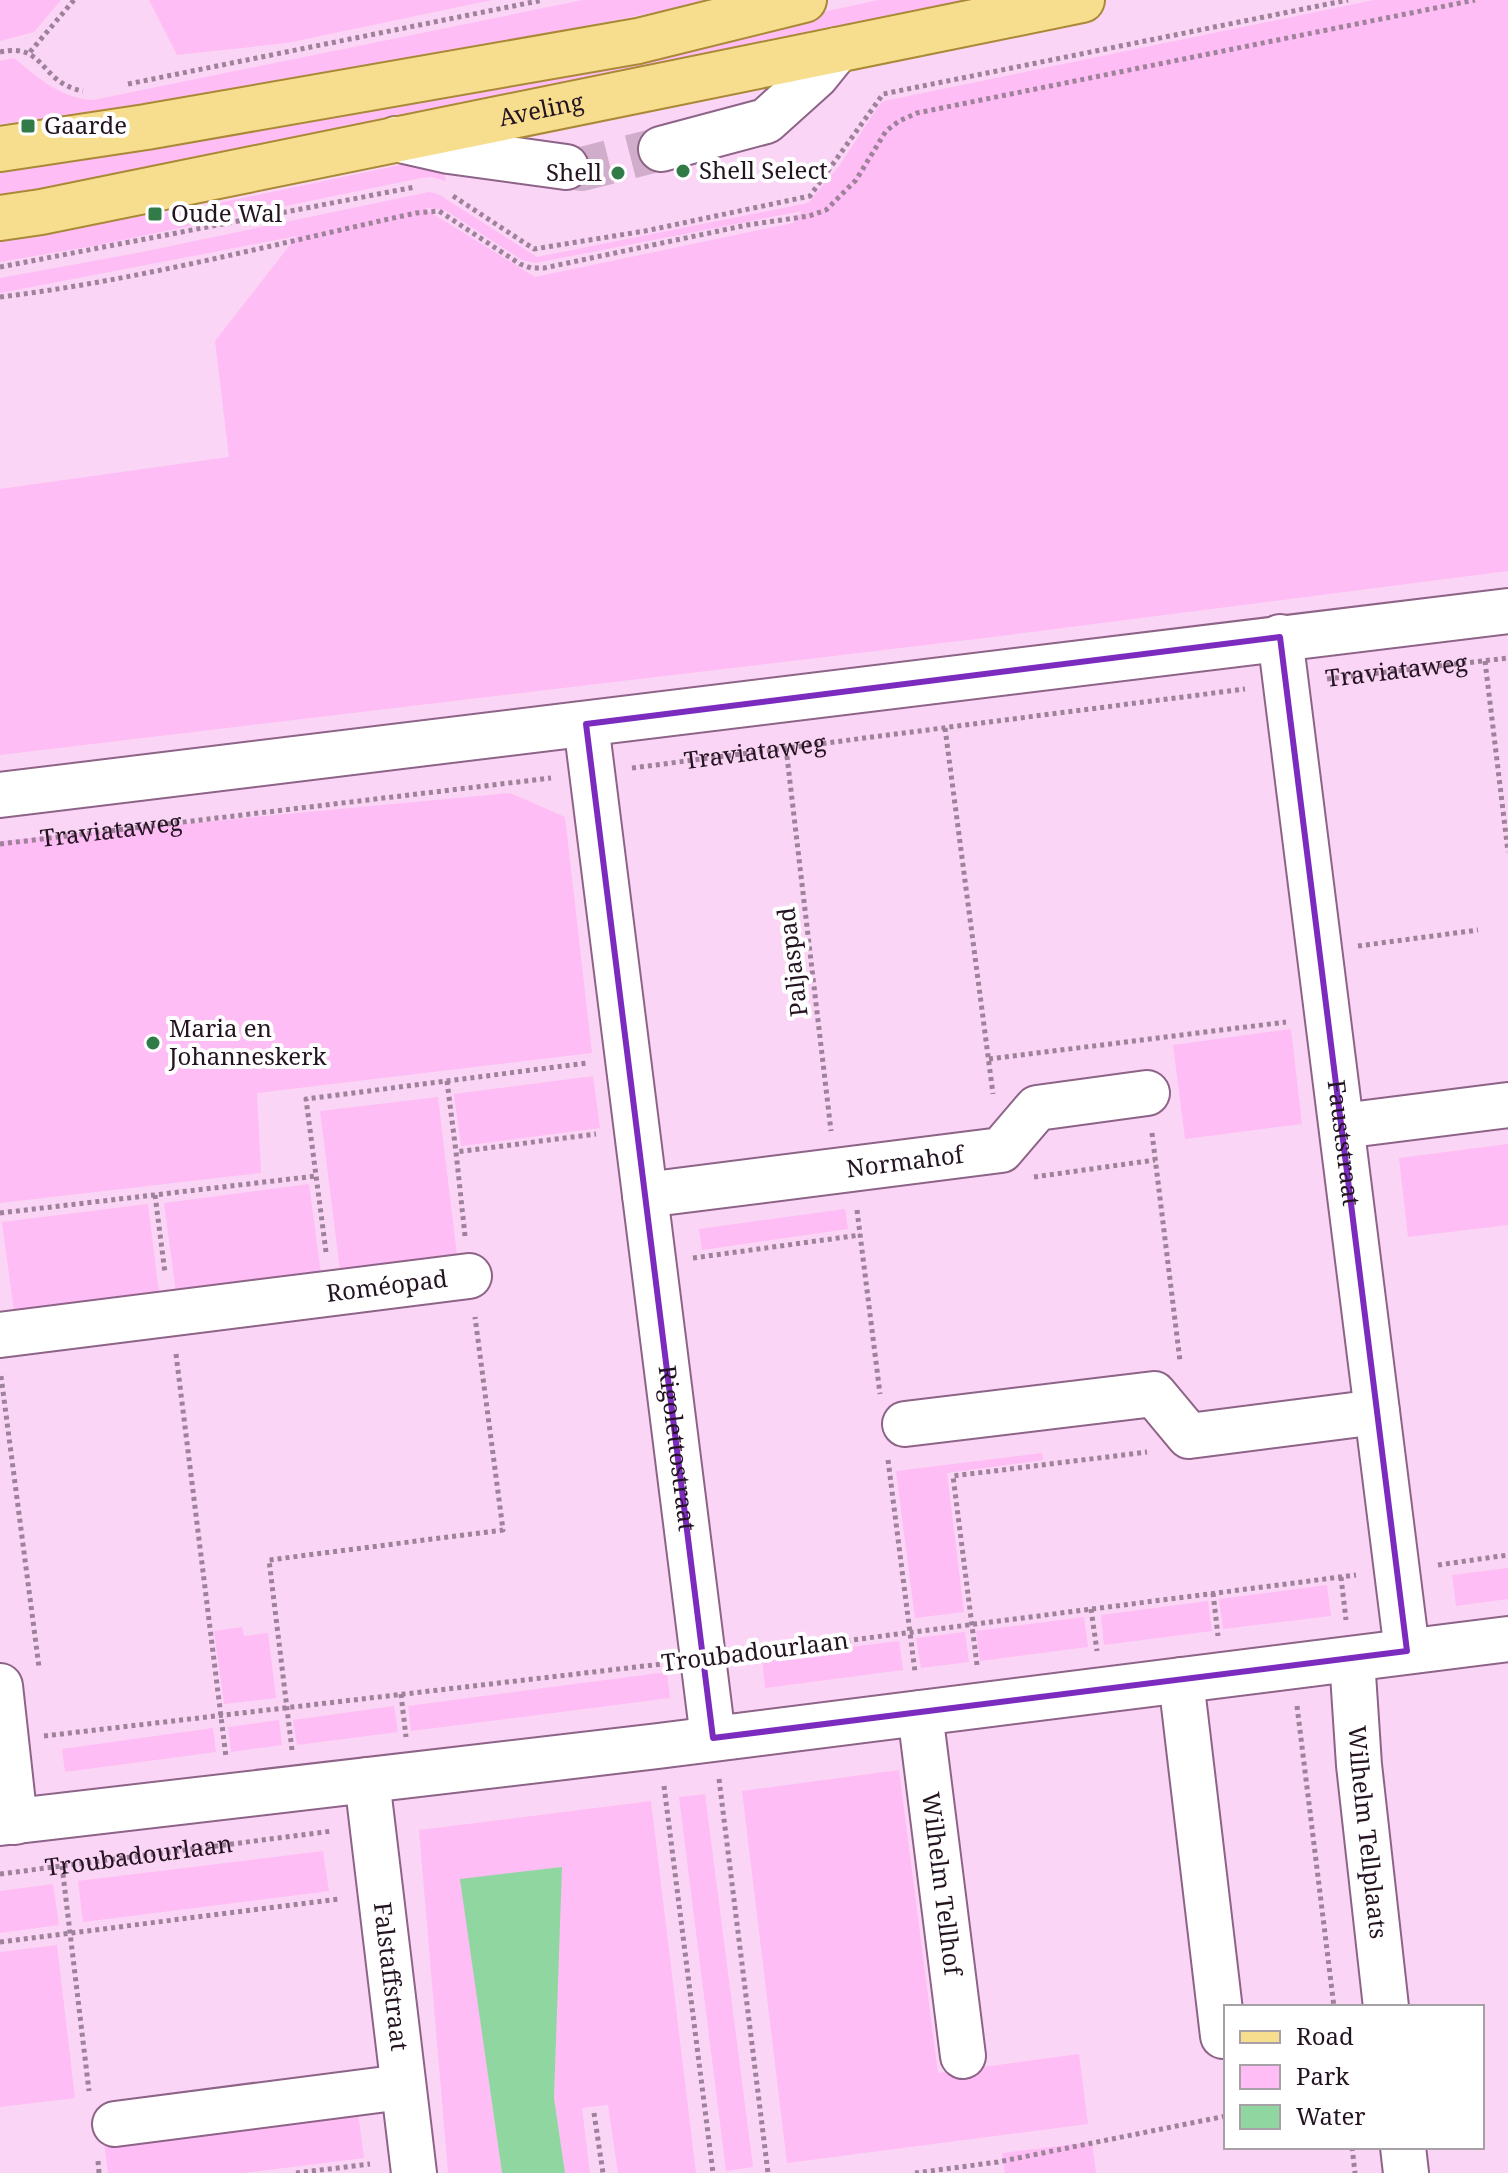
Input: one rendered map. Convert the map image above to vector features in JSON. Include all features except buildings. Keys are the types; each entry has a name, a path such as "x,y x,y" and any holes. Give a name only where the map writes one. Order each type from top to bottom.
{"main road":[{"name":"Aveling","path":"0,149 638,41 804,0"},
{"name":"Aveling","path":"0,218 1082,0"}],"street":[{"path":"661,149 766,121 816,76 837,50"},
{"path":"396,139 449,151 566,167"},
{"name":"Traviataweg","path":"0,795 1508,611"},
{"name":"Fauststraat","path":"1280,637 1407,1651"},
{"name":"Rigolettostraat","path":"586,724 637,1129 662,1193 703,1659 713,1738"},
{"path":"1001,1150 1037,1108 1147,1093"},
{"path":"1342,1126 1508,1105"},
{"name":"Normahof","path":"662,1193 1001,1150"},
{"name":"Roméopad","path":"0,1335 469,1276"},
{"path":"905,1424 1154,1394 1189,1436 1377,1412"},
{"name":"Troubadourlaan","path":"7,1822 658,1746 1292,1667 1349,1642 1407,1651 1508,1639"},
{"name":"Wilhelm Tellplaats","path":"1349,1642 1359,1765 1386,2005"},
{"path":"7,1822 28,1737 20,1680"},
{"path":"1181,1680 1223,2036"},
{"name":"Wilhelm Tellhof","path":"920,1713 963,2056"},
{"name":"Falstaffstraat","path":"367,1780 402,2087 393,2168"},
{"path":"101,2126 402,2087"},
{"path":"1403,2149 1406,2173"}],"path":[{"path":"30,52 74,0"},
{"path":"124,85 543,0"},
{"path":"0,52 21,49 30,52 56,81 81,91 96,90"},
{"name":"Traviataweg","path":"0,844 1508,658"},
{"path":"1485,661 1508,852"},
{"path":"945,728 1001,1150"},
{"name":"Paljaspad","path":"786,748 836,1171"},
{"path":"1357,946 1478,930"},
{"path":"989,1059 1295,1021"},
{"path":"332,1293 306,1099 628,1058"},
{"name":"Roméopad","path":"447,1081 469,1276"},
{"path":"456,1152 637,1129"},
{"path":"0,1213 316,1176"},
{"path":"662,1193 688,1259 860,1235"},
{"path":"155,1195 227,1764"},
{"path":"293,1755 269,1560 503,1530 469,1276"},
{"path":"0,1369 20,1680"},
{"name":"Troubadourlaan","path":"28,1737 703,1659 1508,1555"},
{"path":"1341,1577 1349,1642"},
{"path":"1213,1593 1219,1642"},
{"path":"1091,1609 1098,1657"},
{"path":"1292,1667 1334,2005"},
{"path":"401,1694 407,1741"},
{"path":"28,1737 50,1748"},
{"path":"713,1738 768,2173"},
{"path":"658,1746 713,2173"},
{"name":"Troubadourlaan","path":"0,1874 371,1826"},
{"path":"62,1866 101,2126 99,2173"},
{"path":"0,1942 340,1899"},
{"path":"594,2113 603,2173"},
{"path":"915,2173 998,2162 1224,2116"},
{"path":"1352,2149 1355,2173"},
{"path":"998,2162 999,2173"},
{"path":"296,2173 393,2168"}],"highlighted area":[{"path":"1280,637 1407,1651 713,1738 586,724"}],"green space":[{"path":"0,0 61,0 34,32 0,41"},
{"path":"149,0 492,0 287,43 177,55"},
{"path":"583,0 716,0 266,90 0,124 0,61 14,58 60,91 93,100"},
{"path":"879,0 999,0 0,201 0,160 533,73"},
{"path":"1374,0 1508,0 1508,571 1001,636 0,755 0,489 229,457 215,341 297,236 0,293 0,278 137,253 429,192 438,194 537,257 803,204 809,202 839,166 884,101","holes":["425,209 445,210 522,260 535,263 802,211 793,223 535,277"]},
{"path":"438,157 468,169 444,174 446,181 421,178 93,246 0,262 0,231 181,211"},
{"path":"510,793 565,817 592,1053 257,1093 261,1173 0,1203 0,841"},
{"path":"1291,1029 1302,1124 1185,1139 1173,1045"},
{"path":"593,1076 600,1128 461,1146 454,1094"},
{"path":"438,1097 458,1264 341,1278 320,1111"},
{"path":"1508,1144 1508,1225 1408,1237 1399,1158"},
{"path":"309,1184 322,1281 177,1300 164,1203"},
{"path":"148,1204 160,1301 15,1319 2,1222"},
{"path":"845,1209 848,1229 702,1250 699,1229"},
{"path":"1042,1453 1043,1460 947,1473 964,1612 915,1618 896,1471"},
{"path":"1508,1568 1508,1599 1456,1606 1452,1575"},
{"path":"1327,1585 1331,1616 1223,1629 1219,1599"},
{"path":"1208,1601 1212,1631 1104,1645 1101,1615"},
{"path":"1084,1617 1088,1647 980,1661 976,1631"},
{"path":"242,1627 244,1636 268,1633 276,1698 224,1704 214,1631"},
{"path":"965,1632 969,1662 921,1668 916,1638"},
{"path":"899,1641 903,1670 765,1688 762,1658"},
{"path":"667,1672 670,1698 411,1731 408,1706"},
{"path":"394,1706 398,1732 297,1745 293,1720"},
{"path":"279,1720 282,1745 231,1752 228,1727"},
{"path":"213,1728 216,1752 65,1772 62,1749"},
{"path":"899,1770 938,2073 1079,2054 1088,2124 787,2163 742,1791"},
{"path":"705,1794 753,2167 726,2171 679,1797"},
{"path":"651,1801 696,2173 618,2173 608,2105 582,2108 590,2173 565,2173 554,2098 561,1867 461,1880 502,2173 448,2173 419,1830"},
{"path":"323,1851 329,1891 83,1922 78,1881"},
{"path":"53,1884 59,1925 0,1933 0,1891"},
{"path":"57,1945 75,2098 0,2107 0,1952"},
{"path":"358,2112 364,2158 245,2173 108,2173 104,2143"},
{"path":"1092,2142 1096,2173 1005,2173 1002,2153"}],"water":[{"path":"562,1867 554,2098 565,2173 502,2173 460,1879"}],"tunnel":[{"path":"566,167 582,169 661,149"}],"place":[{"name":"Gaarde","path":"28,126"},
{"name":"Shell Select","path":"683,171"},
{"name":"Shell","path":"618,173"},
{"name":"Oude Wal","path":"155,214"},
{"name":"Maria en Johanneskerk","path":"153,1043"}]}
